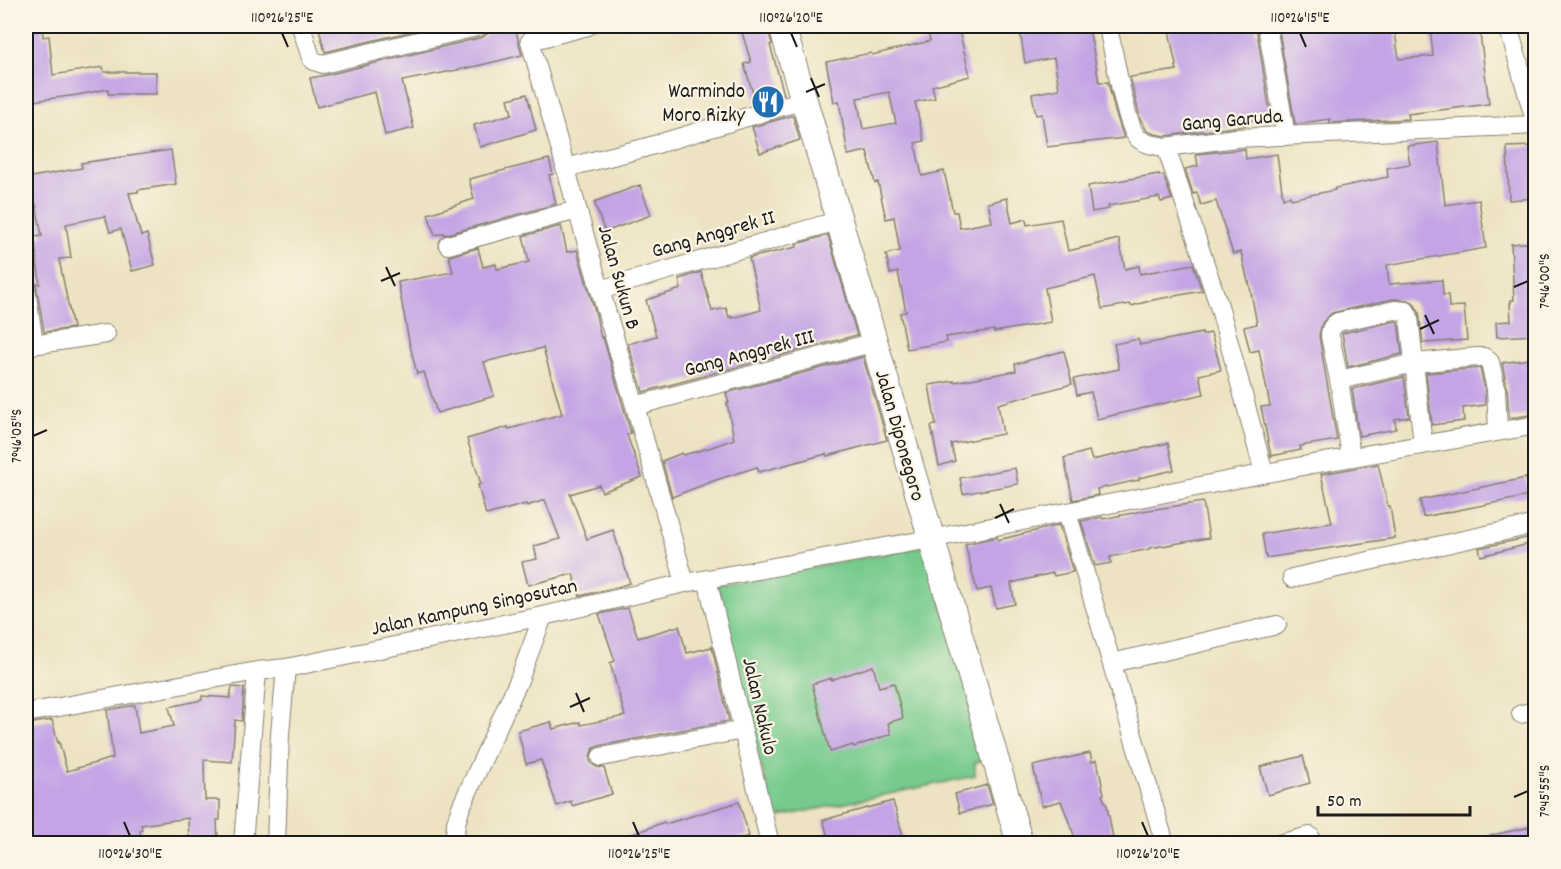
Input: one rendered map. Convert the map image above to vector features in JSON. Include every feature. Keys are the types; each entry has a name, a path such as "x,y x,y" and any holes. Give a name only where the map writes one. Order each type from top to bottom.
{"street":[{"path":"301,26 311,58 322,64 480,26"},
{"name":"Jalan Sukun B","path":"588,26 527,33 685,583"},
{"name":"Jalan Diponegoro","path":"782,26 1020,843"},
{"path":"1109,26 1128,116 1135,134 1148,144 1166,147"},
{"path":"1267,26 1286,136"},
{"path":"1508,26 1536,124"},
{"path":"565,168 644,148 804,100"},
{"name":"Gang Garuda","path":"1264,474 1220,309 1166,147 1236,138 1536,124"},
{"path":"448,245 577,210"},
{"name":"Gang Anggrek II","path":"600,290 840,220"},
{"path":"26,289 30,345 106,334"},
{"path":"1351,457 1330,336 1333,326 1338,322 1395,310 1406,312 1409,317 1423,445"},
{"name":"Gang Anggrek III","path":"635,406 875,342"},
{"path":"1339,380 1415,363 1477,357 1488,359 1496,389 1498,431"},
{"name":"Jalan Kampung Singosutan","path":"26,713 286,668 543,616 685,583 930,539 1351,457 1536,425"},
{"path":"1067,512 1165,843"},
{"path":"1292,578 1536,524"},
{"name":"Jalan Nakulo","path":"707,579 770,843"},
{"path":"454,843 456,823 461,807 519,680 543,616"},
{"path":"1112,663 1277,625"},
{"path":"276,843 280,734 286,668"},
{"path":"243,843 257,672"},
{"path":"601,757 743,730"},
{"path":"1279,843 1310,836"}],"green space":[{"path":"925,546 988,758 975,763 975,776 774,818 717,585"}],"building":[{"path":"26,26 42,26 43,37 49,36 53,75 103,67 104,72 156,72 156,94 108,94 108,89 26,102"},
{"path":"333,26 434,26 325,52 319,29"},
{"path":"740,26 767,26 784,94 756,103 744,64 751,62"},
{"path":"927,26 958,26 970,76 932,86 935,98 915,102 924,141 915,143 922,176 944,171 953,212 957,212 960,228 992,222 988,203 1007,198 1012,223 1026,219 1027,225 1061,219 1068,251 1119,239 1125,269 1139,266 1140,274 1193,264 1202,291 1131,306 1130,304 1102,309 1095,276 1045,288 1051,322 994,332 994,330 946,337 947,342 907,349 900,313 906,312 898,272 890,274 886,254 900,251 894,217 886,219 878,182 875,183 867,151 848,155 839,101 834,102 826,62 871,53 872,55 930,41","holes":["889,92 896,123 863,129 857,98"]},
{"path":"1054,26 1087,26 1099,82 1108,82 1124,138 1047,147 1042,114 1036,115 1032,94 1059,89 1054,58 1025,63 1020,31"},
{"path":"1168,26 1256,26 1271,118 1247,121 1248,125 1166,136 1147,131 1140,118 1130,77 1177,70"},
{"path":"1278,26 1394,26 1399,59 1433,56 1430,26 1479,26 1489,104 1408,114 1409,119 1330,123 1330,119 1295,124"},
{"path":"515,27 522,55 402,81 414,128 385,135 375,92 317,107 310,78 483,37 488,33"},
{"path":"527,94 536,130 480,147 474,125 512,114 508,99"},
{"path":"793,116 800,140 760,153 752,127"},
{"path":"1438,142 1445,205 1479,200 1486,248 1387,265 1389,284 1442,280 1443,295 1448,295 1449,307 1464,306 1467,340 1423,343 1419,312 1413,302 1407,300 1393,299 1332,313 1322,323 1319,336 1337,440 1300,446 1301,450 1271,456 1261,407 1270,406 1259,350 1250,352 1244,327 1257,324 1241,252 1233,254 1216,201 1201,205 1197,193 1193,194 1185,169 1198,166 1196,154 1245,149 1246,159 1277,154 1283,198 1290,196 1291,199 1388,177 1387,168 1410,164 1407,146"},
{"path":"1536,146 1536,198 1509,200 1507,147"},
{"path":"171,150 176,184 129,193 141,236 147,234 155,265 132,271 121,229 110,232 105,216 66,224 71,258 59,259 73,328 44,332 36,284 40,284 34,237 42,236 36,204 26,206 26,178 82,168 81,163"},
{"path":"549,159 553,174 549,175 556,204 444,235 444,233 435,235 428,214 474,199 469,179"},
{"path":"1159,174 1159,176 1163,175 1172,199 1161,202 1159,197 1108,206 1109,209 1092,212 1088,186"},
{"path":"640,185 651,215 610,230 604,230 594,202"},
{"path":"561,226 567,252 577,250 601,338 603,337 631,433 627,435 642,477 602,492 599,485 570,494 587,539 613,530 630,583 580,596 573,574 528,585 522,562 537,559 534,546 560,539 545,500 486,515 478,485 481,484 467,439 562,414 543,348 484,362 494,396 437,413 424,372 417,374 398,282 453,272 449,256 478,248 483,267 496,264 497,269 529,262 523,236"},
{"path":"828,235 857,335 643,392 628,344 656,336 646,300 681,289 679,279 701,272 712,311 726,308 729,317 732,318 761,310 749,258 797,247 796,244"},
{"path":"1536,242 1536,304 1534,304 1536,335 1497,337 1496,322 1511,321 1510,303 1514,300 1511,244"},
{"path":"1396,321 1402,354 1348,367 1342,333"},
{"path":"1202,333 1202,335 1211,333 1221,370 1199,375 1204,394 1097,419 1091,392 1077,395 1074,379 1119,369 1114,344 1138,339 1140,345"},
{"path":"1064,351 1072,384 998,404 1003,434 951,444 955,461 939,466 931,426 936,425 929,385 1016,371 1015,364"},
{"path":"863,357 887,440 759,472 757,467 672,497 662,461 682,453 683,455 709,448 734,439 726,393"},
{"path":"1536,358 1536,414 1509,418 1507,388 1502,363"},
{"path":"1480,368 1485,390 1485,405 1463,408 1464,421 1432,425 1426,373"},
{"path":"1404,377 1409,417 1395,419 1396,429 1359,436 1352,389"},
{"path":"1168,443 1174,470 1097,489 1098,495 1073,500 1064,458 1089,451 1092,460"},
{"path":"1378,464 1388,506 1390,506 1395,538 1266,558 1262,534 1332,523 1321,474"},
{"path":"1015,468 1018,484 963,494 960,478"},
{"path":"1526,478 1529,496 1423,517 1420,500"},
{"path":"1203,502 1209,538 1110,557 1111,563 1095,566 1081,521"},
{"path":"1059,525 1073,572 1054,576 1053,573 1011,583 1015,604 996,608 991,588 977,591 965,544 997,537 998,540"},
{"path":"1531,537 1533,543 1481,556 1479,548"},
{"path":"628,608 638,638 679,626 687,653 712,647 729,721 594,748 590,760 597,767 604,768 612,794 572,806 571,801 557,806 541,760 526,764 518,731 551,722 553,729 580,722 581,725 625,716 610,663 615,661 599,614"},
{"path":"873,666 879,687 894,683 903,718 888,723 891,734 854,747 853,745 830,752 812,684"},
{"path":"232,687 244,688 242,721 235,720 232,762 204,760 205,800 220,800 220,820 217,820 218,843 189,843 188,818 141,825 142,843 26,843 26,724 52,720 67,771 113,758 107,710 135,705 139,733 174,726 169,707 202,700 202,696 230,698"},
{"path":"1090,753 1092,762 1097,760 1104,794 1102,795 1107,806 1114,843 1077,843 1061,801 1042,806 1033,766"},
{"path":"1303,756 1310,783 1268,795 1260,767"},
{"path":"987,785 993,804 960,813 955,794"},
{"path":"893,801 905,843 830,843 823,820"},
{"path":"739,802 749,836 725,843 612,843 664,822 665,824"},
{"path":"1536,826 1536,843 1487,843 1487,836"}],"place":[{"name":"Warmindo Moro Rizky","path":"768,102"}]}
